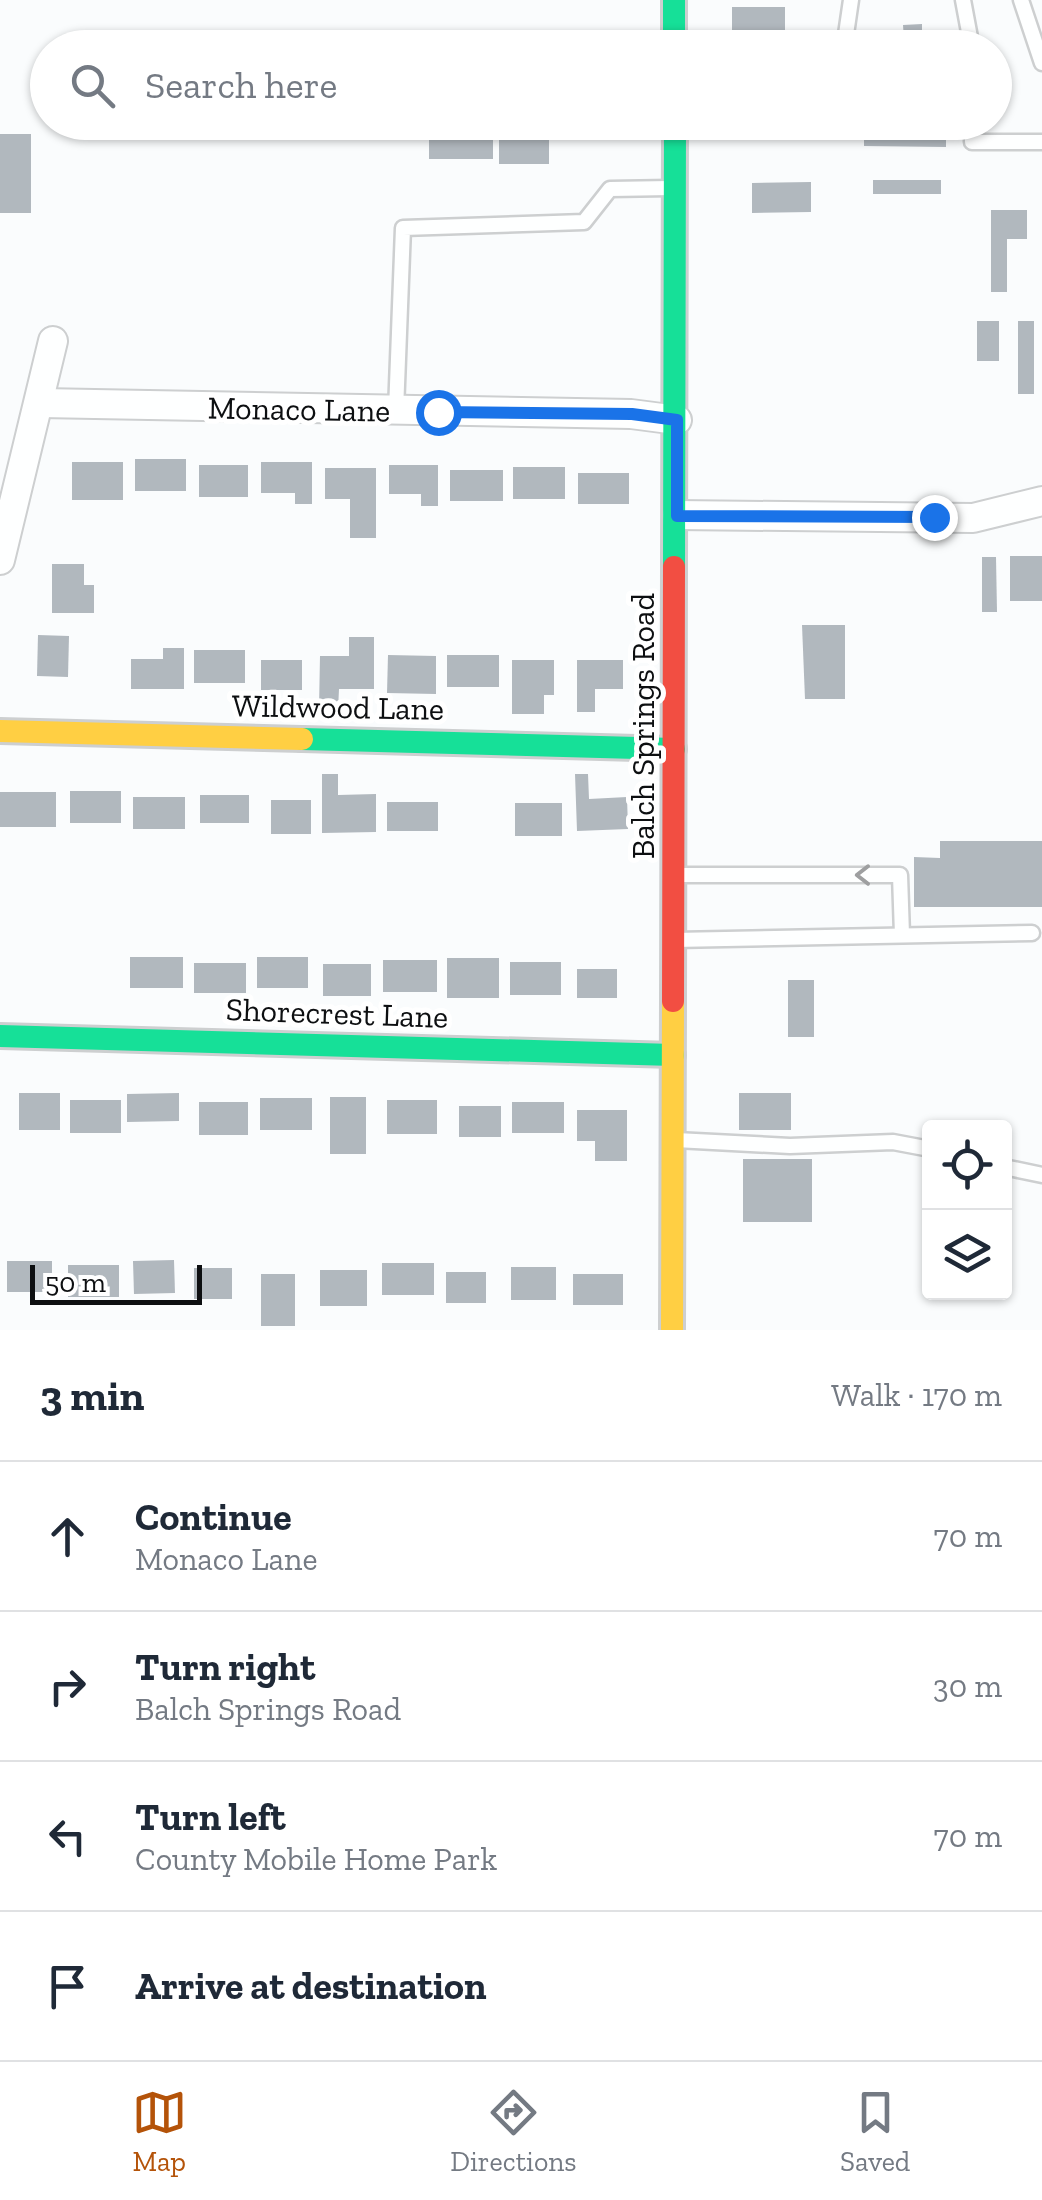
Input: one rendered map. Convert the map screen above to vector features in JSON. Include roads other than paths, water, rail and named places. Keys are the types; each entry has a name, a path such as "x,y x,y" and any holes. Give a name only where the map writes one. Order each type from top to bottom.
{"street":[{"path":"674,0 674,30"},
{"name":"Balch Springs Road","path":"672,1330 675,140"},
{"path":"0,560 53,341"},
{"name":"Monaco Lane","path":"41,403 632,414 677,420"},
{"path":"677,516 973,518 1042,501"},
{"name":"Wildwood Lane","path":"0,731 674,749"},
{"name":"Shorecrest Lane","path":"0,1036 673,1055"}],"lane":[{"path":"847,30 851,0"},
{"path":"963,0 969,30"},
{"path":"1021,0 1042,63"},
{"path":"972,140 1042,142"},
{"path":"396,411 403,228 584,222 610,189 676,187"},
{"path":"674,875 900,875 902,935"},
{"path":"674,940 1032,934"},
{"path":"672,1140 790,1146 893,1142 922,1147"},
{"path":"1012,1169 1042,1175"}]}
